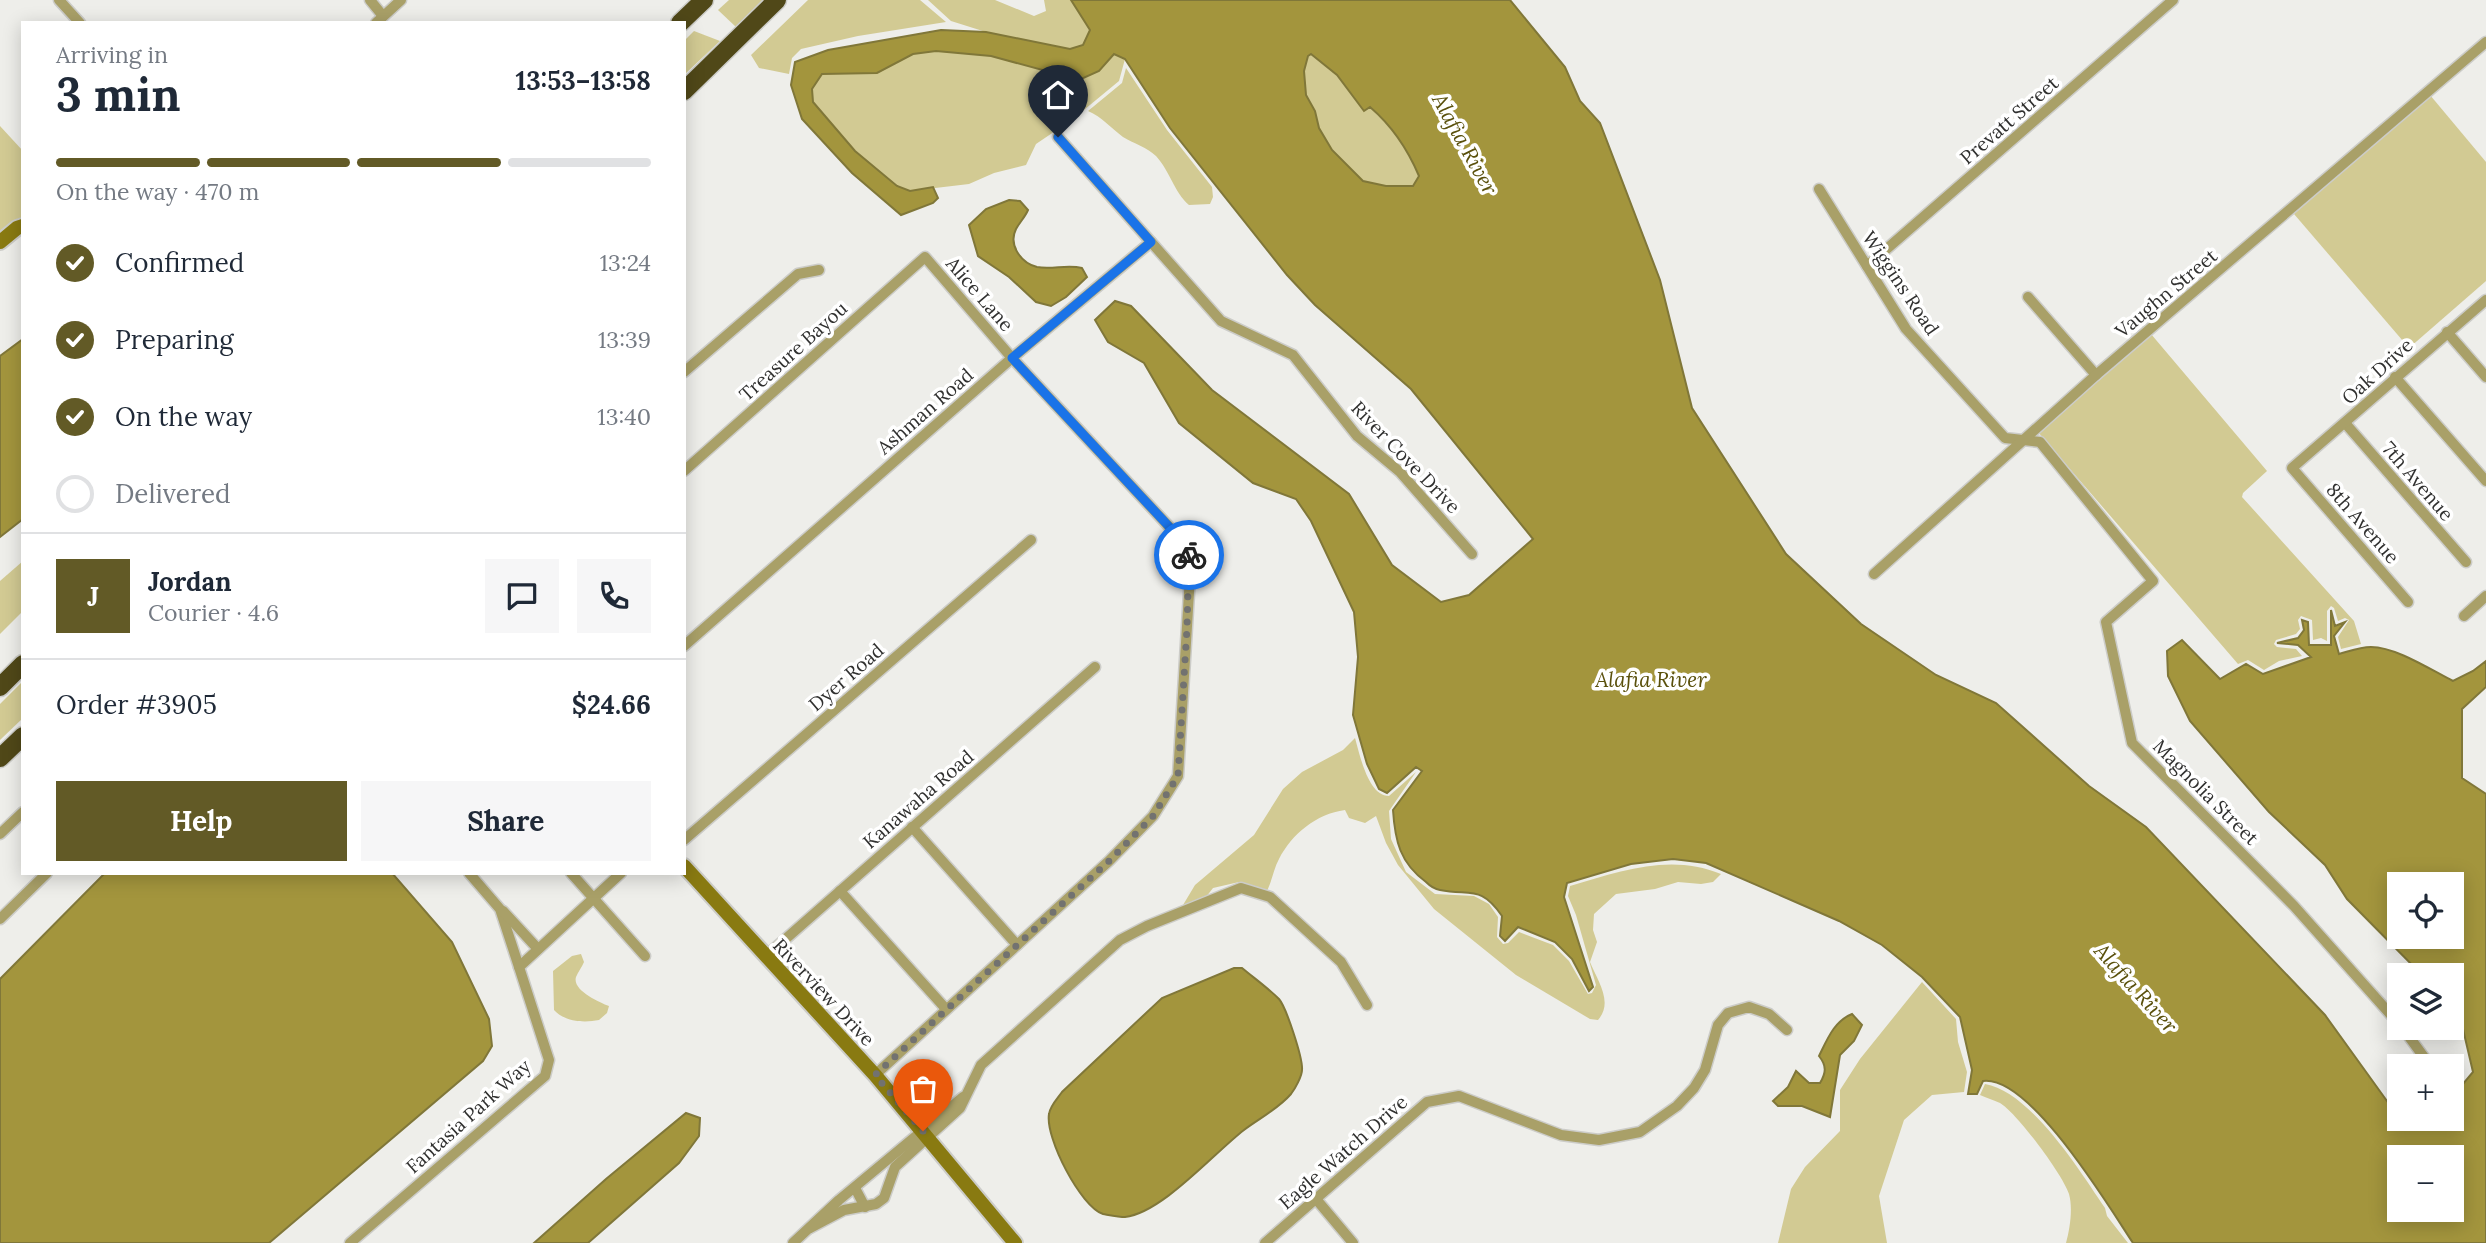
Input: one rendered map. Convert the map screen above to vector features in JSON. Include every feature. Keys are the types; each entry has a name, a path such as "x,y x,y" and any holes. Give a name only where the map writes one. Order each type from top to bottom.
{"highway":[{"path":"681,21 704,0"},
{"path":"686,88 777,0"},
{"path":"0,687 21,666"},
{"path":"0,758 21,738"}],"street":[{"path":"58,0 78,21"},
{"path":"370,0 380,20 401,0"},
{"name":"Prevatt Street","path":"1867,266 2173,0"},
{"name":"Vaughn Street","path":"1874,574 2096,375 2486,43"},
{"path":"1058,137 1151,242"},
{"name":"Wiggins Road","path":"1819,189 1906,329 2005,438 2024,439"},
{"path":"0,242 21,227"},
{"name":"River Cove Drive","path":"1151,242 1221,321 1293,355 1357,436 1400,472 1472,554"},
{"name":"Ashman Road","path":"686,644 1012,358 1151,242"},
{"name":"Alice Lane","path":"875,1075 1109,861 1153,816 1178,776 1190,576 1189,548 1012,358 925,257"},
{"name":"Treasure Bayou","path":"686,469 925,257"},
{"path":"686,370 798,274 819,270"},
{"path":"2028,298 2096,375"},
{"name":"Oak Drive","path":"2292,468 2486,300"},
{"path":"2447,332 2486,377"},
{"path":"2395,377 2486,481"},
{"name":"7th Avenue","path":"2344,423 2466,562"},
{"name":"Magnolia Street","path":"2024,439 2040,442 2153,581 2106,622 2132,743 2294,906 2387,1010"},
{"name":"8th Avenue","path":"2292,468 2408,601"},
{"name":"Dyer Road","path":"686,838 1031,540"},
{"path":"2464,616 2486,596"},
{"name":"Kanawaha Road","path":"765,957 1095,667"},
{"path":"0,834 21,814"},
{"path":"912,827 1017,945"},
{"name":"Riverview Drive","path":"686,868 875,1075 1015,1243"},
{"path":"0,919 45,875"},
{"path":"470,875 538,949"},
{"path":"573,875 645,956"},
{"path":"519,967 619,875"},
{"path":"810,1228 844,1210 876,1204 884,1198 895,1167 965,1096 981,1065 1120,940 1147,926 1241,888 1270,897 1341,962 1367,1005"},
{"path":"840,891 946,1009"},
{"name":"Fantasia Park Way","path":"350,1243 545,1076 549,1060 500,909"},
{"name":"Eagle Watch Drive","path":"1265,1243 1427,1102 1459,1096 1561,1135 1599,1140 1640,1132 1677,1107 1694,1087 1705,1070 1718,1025 1728,1013 1749,1007 1769,1014 1787,1030"},
{"path":"793,1243 839,1200 926,1134"},
{"path":"855,1188 865,1207"},
{"path":"1316,1199 1353,1243"}],"shaded area":[{"path":"729,0 763,0 736,27 718,10"},
{"path":"808,0 920,0 946,22 858,36 801,49 792,58 789,74 759,68 751,55"},
{"path":"928,0 995,0 1034,16 1046,11 1044,0 1071,0 1090,30 1083,45 1070,49 986,32 951,21"},
{"path":"694,31 720,41 686,73 686,39"},
{"path":"936,51 991,56 1079,80 1099,71 1114,54 1125,59 1119,81 1073,119 1036,144 1026,165 994,173 969,184 910,191 897,186 855,151 813,102 812,89 822,74 877,73 913,54"},
{"path":"1311,54 1337,75 1364,111 1370,107 1392,130 1419,176 1413,186 1386,186 1363,181 1332,150 1319,128 1315,111 1306,95 1304,71"},
{"path":"1126,68 1167,130 1212,187 1213,197 1210,204 1189,205 1179,194 1156,156 1123,137 1088,111 1122,83"},
{"path":"2430,95 2486,162 2486,281 2409,348 2294,214"},
{"path":"0,126 21,149 21,222 0,233"},
{"path":"2151,334 2267,471 2242,497 2354,621 2361,644 2341,649 2338,637 2349,620 2345,618 2338,621 2331,606 2327,611 2327,641 2321,638 2313,640 2312,620 2301,616 2298,620 2300,629 2296,634 2276,640 2274,644 2277,647 2296,649 2302,656 2279,661 2264,670 2248,660 2238,664 2038,432"},
{"path":"21,563 21,613 0,634 0,581"},
{"path":"21,683 21,720 0,740 0,704"},
{"path":"1355,738 1370,782 1382,794 1389,796 1416,772 1389,811 1391,839 1406,872 1435,894 1474,896 1489,904 1498,917 1497,937 1503,944 1508,943 1519,932 1553,945 1569,961 1588,994 1592,993 1596,985 1568,896 1570,886 1646,866 1683,865 1721,874 1713,882 1678,882 1655,889 1616,894 1594,914 1593,930 1597,942 1590,962 1604,998 1603,1013 1598,1020 1590,1019 1516,975 1434,909 1398,865 1376,816 1365,823 1349,818 1345,810 1324,816 1306,827 1284,850 1267,891 1239,882 1213,888 1206,897 1183,905 1195,885 1254,835 1283,789 1302,772 1343,750"},
{"path":"581,954 584,962 576,977 578,986 587,995 609,1006 607,1013 599,1020 575,1021 554,1010 553,971 572,956"},
{"path":"1922,982 1956,1019 1958,1042 1967,1072 1964,1092 1932,1095 1904,1120 1879,1196 1887,1243 1778,1243 1791,1189 1805,1167 1840,1131 1840,1090 1860,1059"},
{"path":"1985,1084 2002,1090 2037,1117 2068,1155 2105,1208 2107,1216 2128,1243 2066,1243 2071,1206 2065,1185 2028,1131 2008,1109 1980,1095"}],"water":[{"name":"Alafia River","path":"1071,0 1510,0 1565,67 1580,101 1600,123 1660,280 1692,408 1786,554 1861,624 1936,675 1996,703 2089,786 2146,827 2325,1015 2387,1101 2387,1131 2464,1131 2464,1083 2473,1072 2464,1033 2464,963 2410,963 2396,949 2464,949 2464,872 2387,872 2387,940 2347,899 2325,865 2269,812 2190,721 2168,676 2167,651 2182,640 2220,679 2246,664 2263,674 2311,657 2298,645 2277,643 2298,638 2304,630 2302,620 2308,622 2309,645 2331,645 2331,610 2335,626 2345,622 2334,636 2339,654 2363,648 2381,648 2413,660 2453,681 2486,661 2486,687 2462,709 2462,778 2486,794 2486,1243 2133,1243 2067,1146 2023,1099 2002,1085 1983,1081 1977,1094 1968,1094 1972,1070 1960,1017 1922,977 1882,945 1839,921 1706,863 1673,859 1631,864 1567,883 1564,897 1593,987 1589,991 1572,959 1555,942 1518,927 1505,941 1500,936 1502,916 1488,900 1475,894 1436,889 1417,875 1400,850 1393,810 1422,771 1416,767 1387,793 1379,789 1367,764 1353,715 1358,657 1354,612 1311,521 1296,499 1253,483 1179,423 1144,363 1108,342 1095,320 1115,301 1131,306 1212,390 1349,494 1392,565 1441,602 1469,595 1533,539 1411,389 1315,305 1287,275 1170,128 1125,59 1114,54 1099,71 1079,80 991,56 936,51 913,54 877,73 822,74 812,89 813,102 855,151 897,186 910,191 933,187 938,198 933,203 901,215 852,173 802,119 791,85 795,62 828,50 941,30 986,32 1070,49 1083,45 1090,30","holes":["1311,54 1337,75 1364,111 1370,107 1378,114 1404,147 1419,176 1413,186 1386,186 1363,181 1332,150 1319,128 1315,111 1306,95 1304,71 1308,56"]},
{"path":"1009,200 1020,201 1028,210 1014,235 1015,247 1026,262 1037,267 1082,268 1087,277 1066,297 1051,306 1036,302 1009,277 978,256 969,225 986,209"},
{"path":"21,340 21,521 0,537 0,356"},
{"path":"103,875 394,875 452,942 489,1019 492,1046 483,1061 269,1243 0,1243 0,979"},
{"path":"1234,968 1242,968 1282,1004 1294,1033 1302,1064 1302,1073 1296,1086 1280,1104 1244,1130 1187,1181 1155,1205 1125,1217 1103,1214 1094,1209 1075,1186 1059,1154 1049,1125 1052,1105 1062,1092 1162,998"},
{"path":"1852,1014 1862,1025 1854,1041 1840,1055 1830,1117 1802,1106 1778,1106 1773,1101 1788,1087 1796,1071 1809,1083 1820,1083 1825,1070 1819,1056 1836,1026"},
{"path":"686,1113 700,1118 699,1136 679,1163 588,1243 534,1243 606,1179"}],"way so far":[{"path":"923,1131 875,1075 1109,861 1153,816 1178,776 1189,555"}],"route":[{"path":"1058,137 1151,242 1012,358 1189,548 1189,555"}]}
